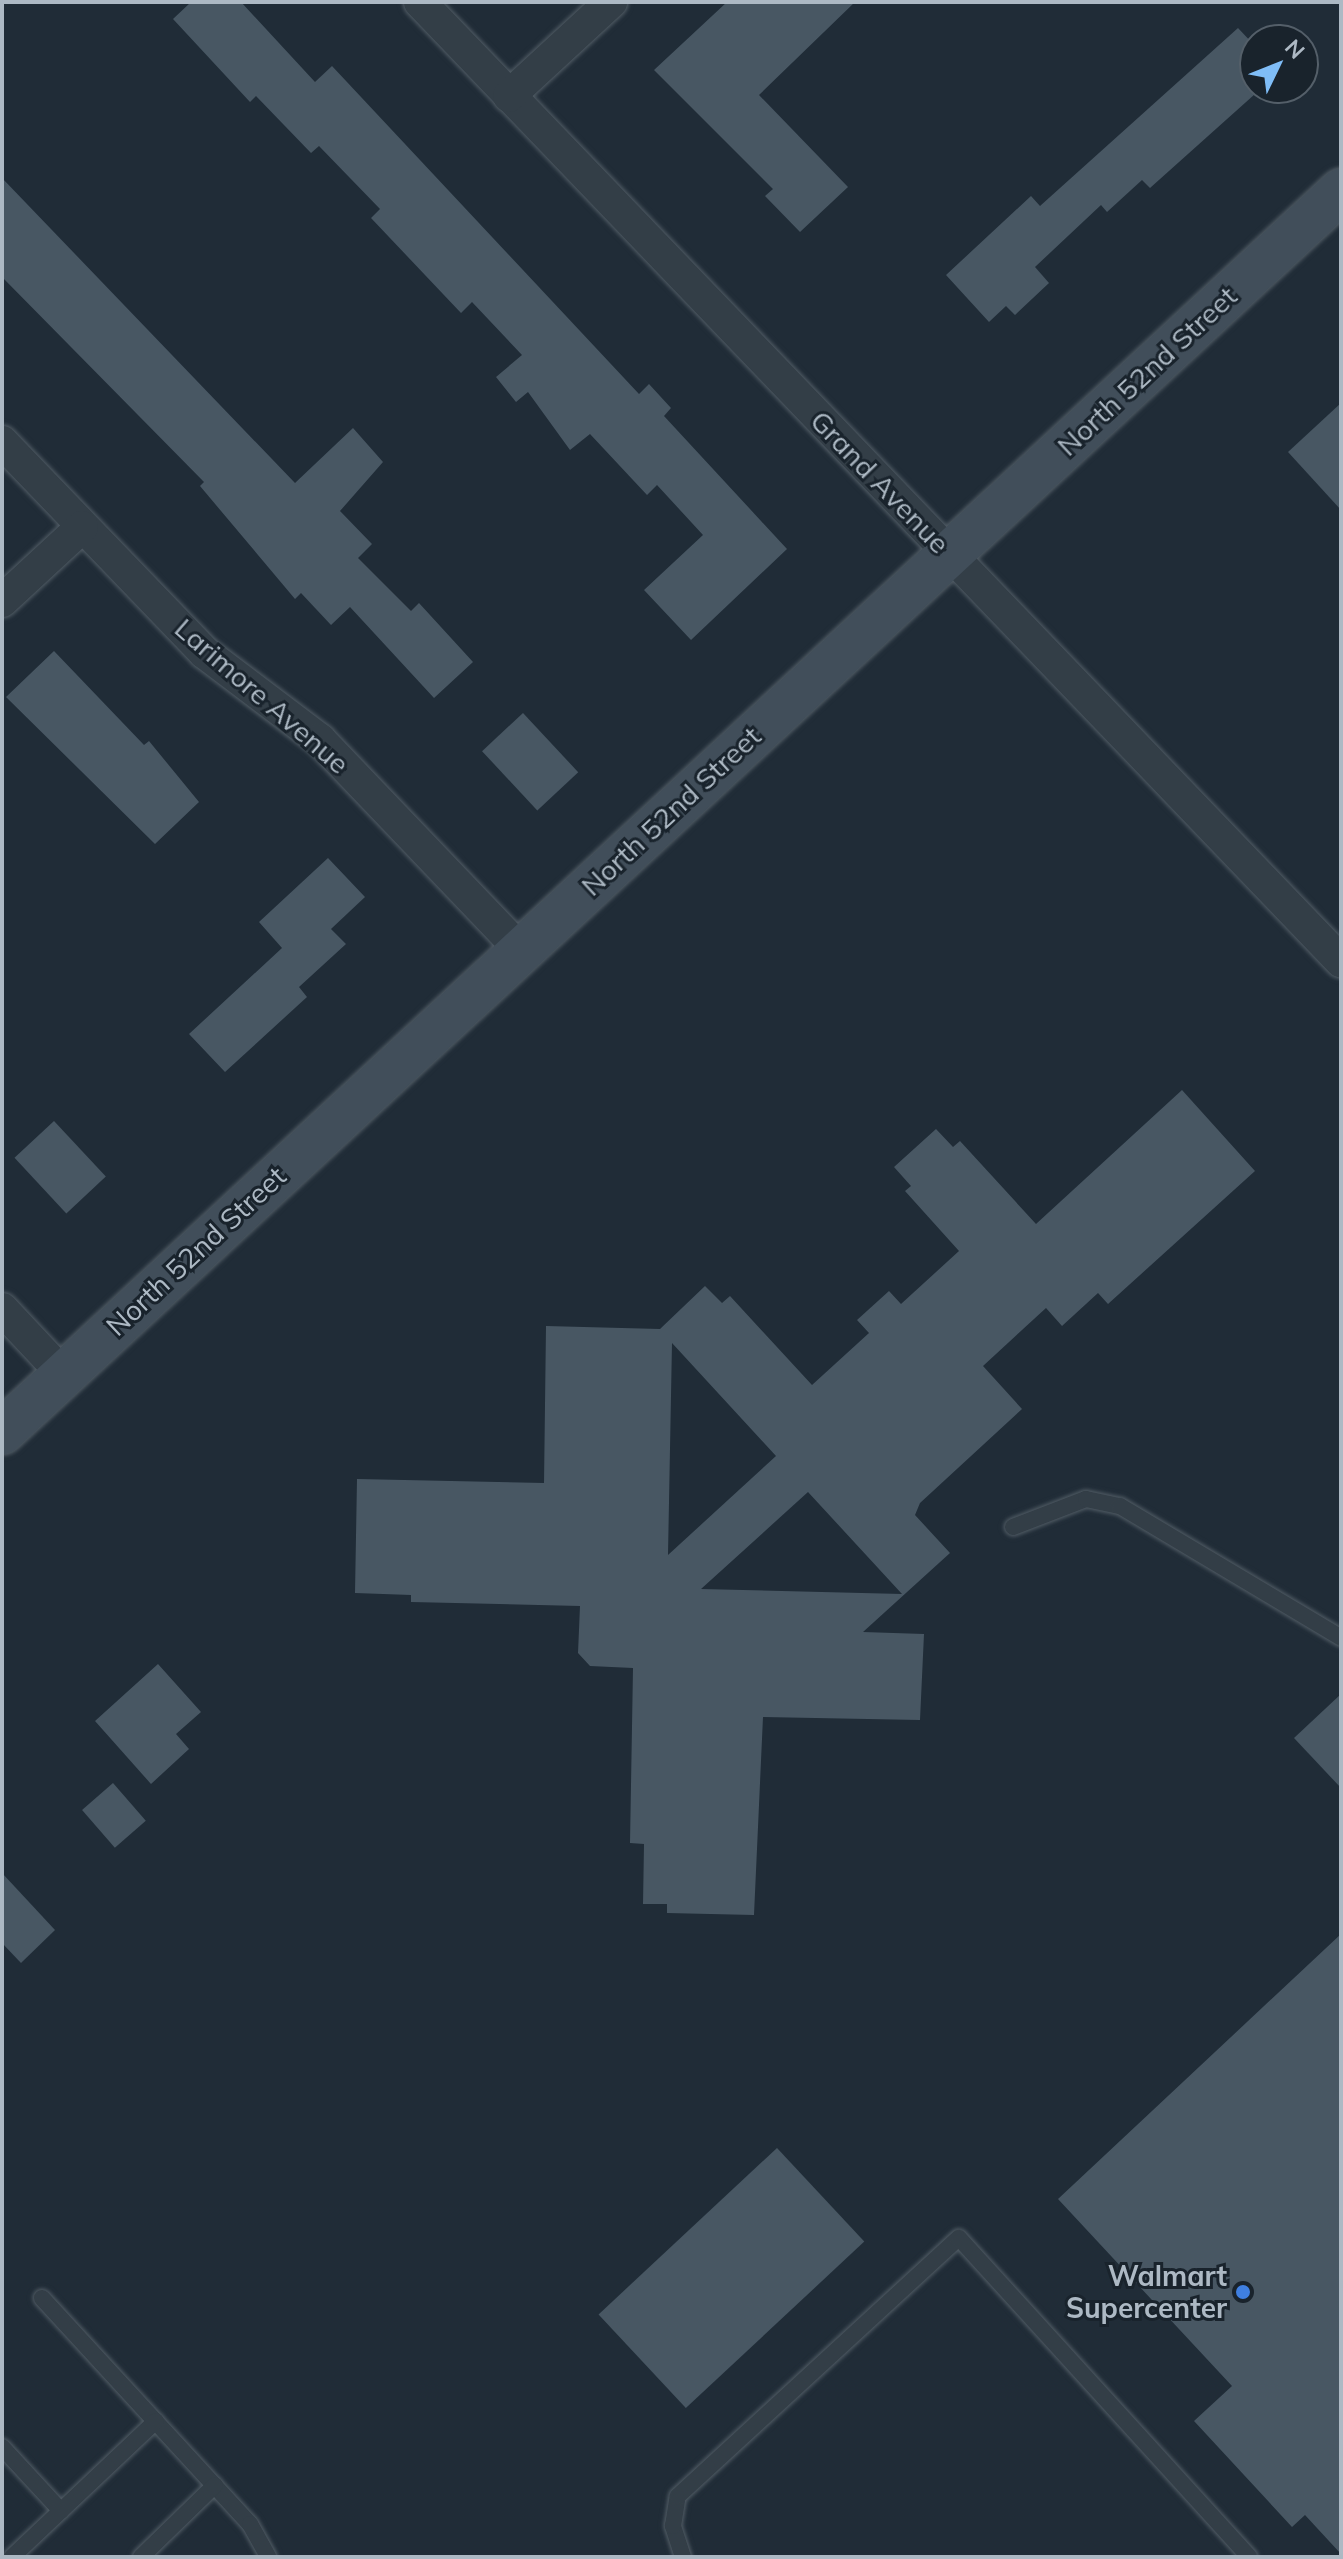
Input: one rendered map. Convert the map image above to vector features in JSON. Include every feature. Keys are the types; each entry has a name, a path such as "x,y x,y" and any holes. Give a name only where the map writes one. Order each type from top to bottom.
{"main road":[{"name":"North 52nd Street","path":"2,1432 1341,191"}],"street":[{"name":"Grand Avenue","path":"420,2 949,554 990,589 1341,961"},
{"path":"509,96 611,2"},
{"name":"Larimore Avenue","path":"2,442 205,653 320,740 521,950"},
{"path":"2,601 82,527"},
{"path":"2,1309 63,1374"}],"lane":[{"path":"1013,1527 1086,1499 1120,1506 1341,1638"},
{"path":"683,2557 673,2526 678,2496 959,2238 1249,2557"},
{"path":"42,2298 250,2524 268,2557"},
{"path":"12,2557 156,2421"},
{"path":"2,2447 61,2511"},
{"path":"141,2557 215,2485"}],"building":[{"path":"191,2 241,2 315,82 332,66 639,394 649,384 671,408 664,416 787,549 691,640 644,590 703,535 657,485 647,495 590,434 570,450 528,392 516,402 496,377 522,355 472,302 461,313 371,218 380,209 319,146 311,153 256,96 250,102 173,19"},
{"path":"727,2 855,2 759,95 848,187 800,232 765,196 773,189 654,70"},
{"path":"1239,29 1239,104 1244,104 1150,188 1142,180 1107,212 1101,205 1035,267 1049,283 1015,315 1006,306 989,322 946,275 1031,196 1040,206"},
{"path":"2,178 295,483 353,428 383,462 340,511 372,544 358,558 411,611 419,603 473,662 434,698 350,607 331,625 301,593 295,599 200,486 204,482 2,277"},
{"path":"1341,403 1341,510 1288,452"},
{"path":"54,651 144,745 149,741 199,802 155,844 6,697"},
{"path":"523,713 578,772 537,810 482,751"},
{"path":"328,858 365,897 331,929 346,944 299,987 307,997 225,1072 189,1034 282,948 259,922"},
{"path":"1182,1090 1255,1171 1108,1304 1098,1293 1062,1326 1046,1308 983,1366 1022,1409 920,1503 915,1515 950,1553 863,1632 924,1634 920,1720 763,1717 754,1915 667,1913 667,1904 643,1904 644,1844 630,1843 633,1668 590,1666 578,1653 580,1606 411,1602 411,1595 355,1593 357,1479 544,1483 546,1326 660,1329 705,1286 722,1303 730,1296 812,1385 869,1333 857,1320 889,1291 901,1304 959,1251 905,1191 911,1186 894,1167 936,1129 953,1147 960,1141 1036,1224","holes":["672,1343 776,1456 668,1555","808,1492 902,1594 701,1589"]},
{"path":"54,1121 106,1177 66,1213 15,1158"},
{"path":"158,1664 201,1712 176,1734 189,1749 151,1784 95,1721"},
{"path":"1341,1694 1341,1788 1294,1738"},
{"path":"113,1783 146,1821 115,1848 82,1810"},
{"path":"2,1873 55,1930 21,1963 2,1943"},
{"name":"Walmart Supercenter","path":"1341,1934 1341,2554 1305,2515 1292,2527 1194,2421 1232,2386 1058,2199"},
{"path":"777,2148 864,2242 686,2408 599,2314"}],"place":[{"name":"Walmart Supercenter","path":"1243,2292"}]}
